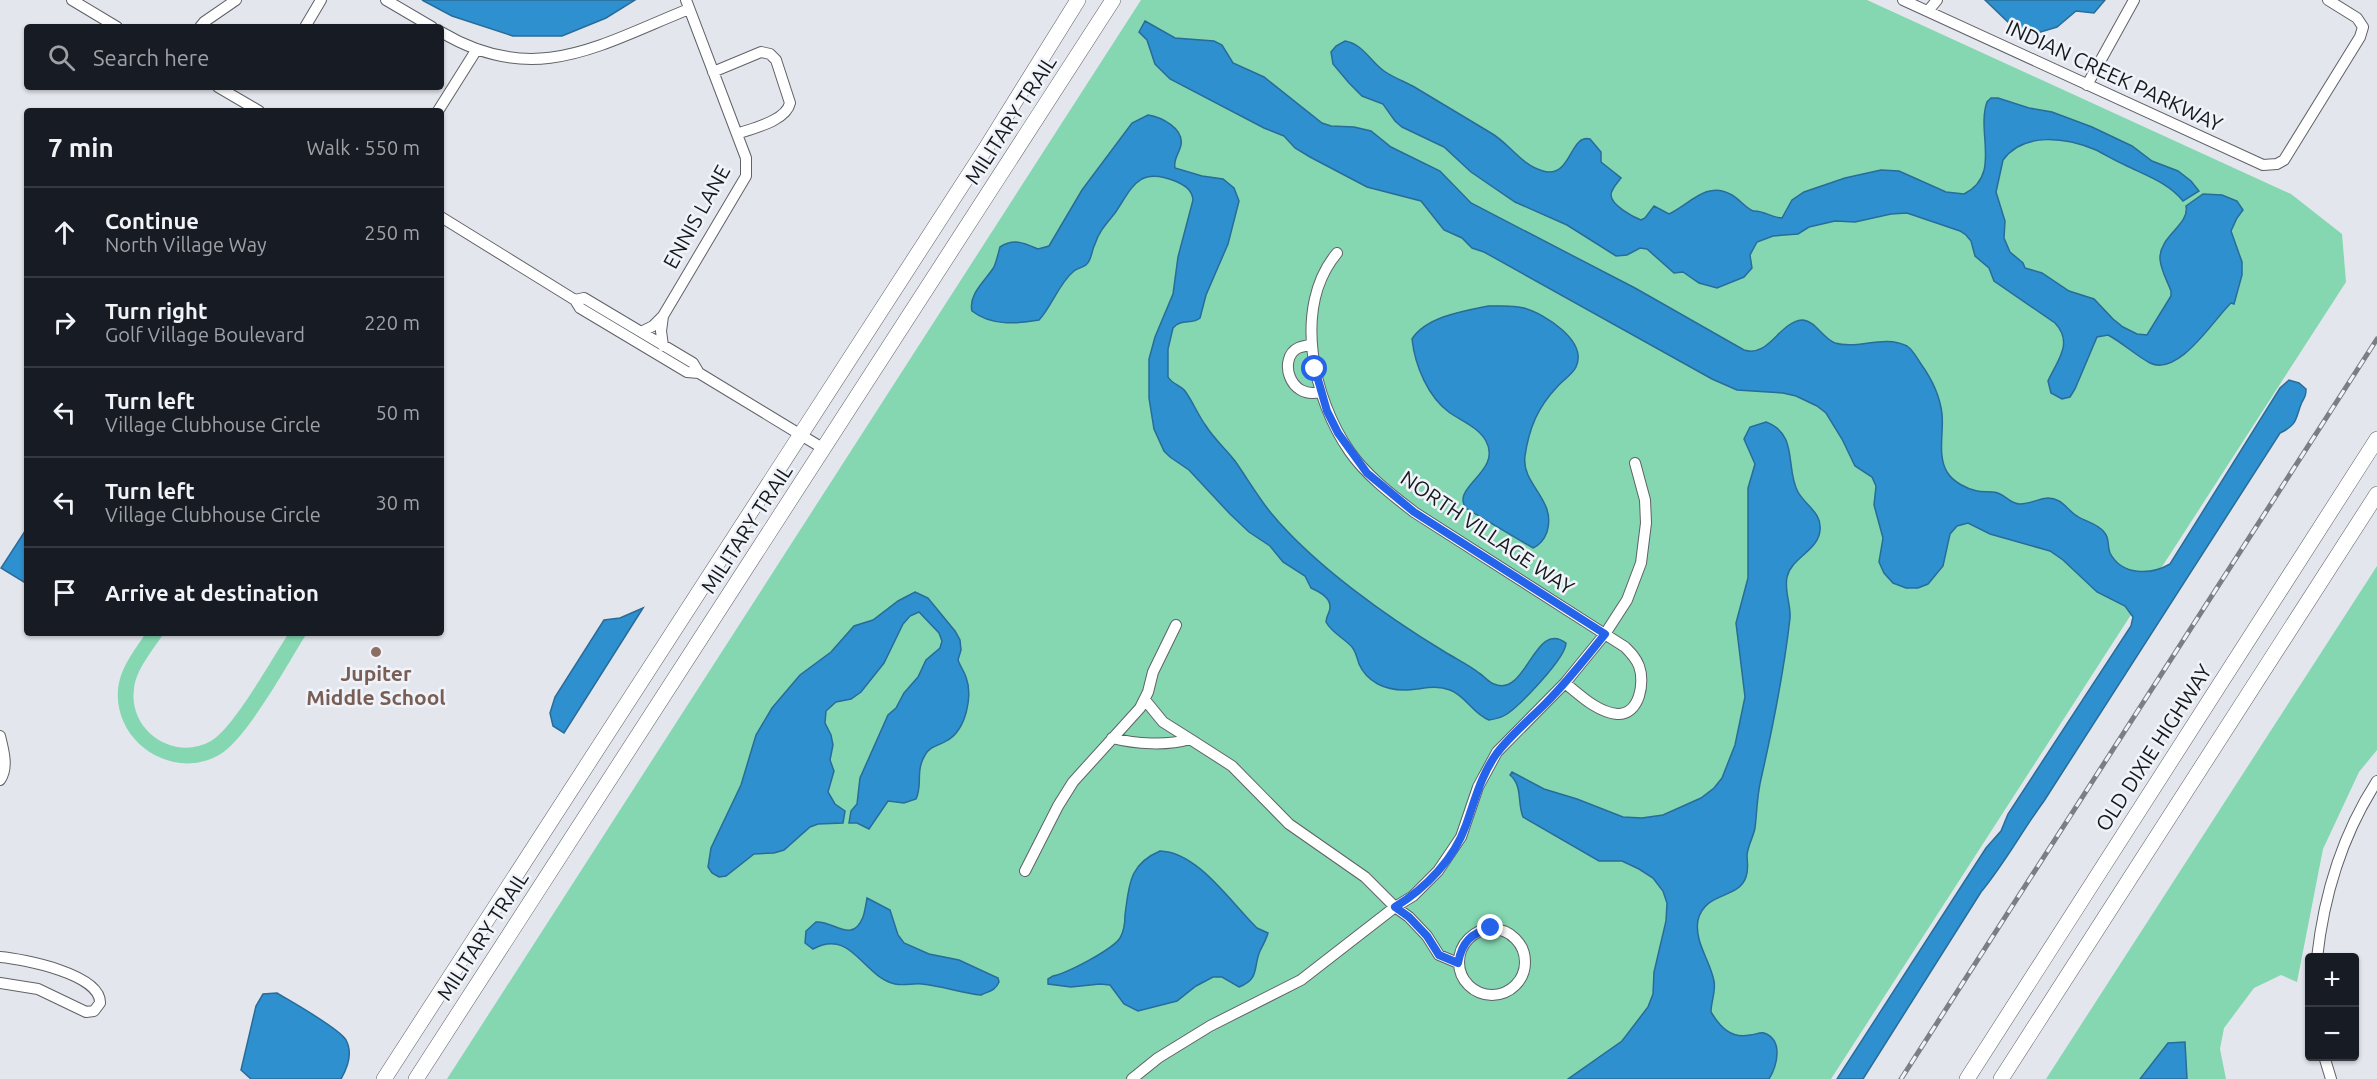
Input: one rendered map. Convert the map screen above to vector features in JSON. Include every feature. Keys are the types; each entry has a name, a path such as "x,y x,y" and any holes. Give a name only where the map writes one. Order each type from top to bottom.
{"main road":[{"name":"MILITARY TRAIL","path":"384,1079 986,148 1078,0"},
{"name":"MILITARY TRAIL","path":"416,1079 1113,0"},
{"name":"OLD DIXIE HIGHWAY","path":"1967,1079 2377,439"},
{"path":"2001,1079 2377,494"}],"street":[{"path":"72,0 112,24"},
{"path":"202,24 236,0"},
{"path":"307,24 321,0"},
{"path":"386,0 427,24"},
{"name":"INDIAN CREEK PARKWAY","path":"1904,0 2262,165 2277,164 2284,160 2360,37 2363,27 2357,18 2328,0"},
{"path":"1928,11 1937,0"},
{"path":"2087,85 2134,0"},
{"path":"444,33 477,49 502,57 526,60 560,57 591,50 687,4"},
{"name":"ENNIS LANE","path":"641,332 653,326 663,316 746,176 746,158 687,4"},
{"path":"440,108 477,49"},
{"path":"713,72 761,52 770,54 776,60 790,103 789,108 783,115 737,134"},
{"path":"223,90 254,108"},
{"path":"444,219 575,300 580,308 687,372 699,373 824,449"},
{"name":"NORTH VILLAGE WAY","path":"1337,253 1321,278 1315,303 1312,344 1320,392 1338,433 1351,454 1367,473 1414,512 1605,634"},
{"path":"575,300 584,298 693,363 699,373"},
{"path":"663,316 661,331 663,346"},
{"path":"1312,344 1298,348 1292,354 1289,369 1292,383 1298,390 1305,393 1320,392"},
{"path":"1132,1079 1158,1058 1210,1026 1301,981 1395,907 1413,896 1438,871 1451,855 1461,837 1478,787 1494,758 1512,735 1565,683 1605,634 1615,621 1634,586 1644,547 1645,500 1635,463"},
{"path":"1025,871 1058,806 1073,782 1145,700 1153,672 1176,625"},
{"path":"1565,683 1585,699 1612,713 1620,714 1634,707 1640,687 1639,665 1631,652 1605,634"},
{"path":"1145,700 1163,722 1232,766 1289,824 1365,877 1395,907 1409,917 1427,936 1439,955 1458,963"},
{"path":"0,736 5,759 3,776 0,780"},
{"path":"1112,738 1148,743 1180,742 1190,739"},
{"path":"2318,953 2337,859 2356,815 2377,781"},
{"path":"1491,928 1504,931 1515,938 1522,949 1525,961 1523,974 1516,985 1505,993 1492,996 1479,993 1468,986 1461,975 1458,963 1460,950 1467,939 1478,931 1491,928"},
{"path":"0,957 43,965 86,982 98,992 100,1003 94,1011 86,1012 38,989 0,983"},
{"path":"2326,1061 2331,1079"}],"green space":[{"path":"1141,0 1867,0 2291,194 2342,234 2346,282 1831,1079 447,1079"},
{"path":"2377,566 2377,750 2359,772 2323,849 2297,982 2281,975 2254,988 2224,1028 2220,1049 2226,1079 2046,1079"},
{"path":"144,636 162,636 135,682 134,704 138,718 157,739 169,745 183,748 197,747 211,741 230,722 287,636 305,636 242,733 219,755 201,762 183,763 166,760 150,752 136,741 119,709 119,682 128,660"}],"water":[{"path":"422,0 635,0 606,18 562,36 513,36 452,16"},
{"path":"1985,0 2105,0 2094,13 2076,11 2057,27 2034,34 2008,22"},
{"path":"1145,21 1175,38 1214,41 1222,45 1233,63 1264,77 1322,123 1371,131 1391,147 1440,171 1471,203 1635,288 1744,350 1760,349 1794,322 1802,320 1811,323 1835,343 1853,345 1889,341 1907,346 1925,369 1937,394 1942,414 1942,458 1947,472 1953,479 1969,489 1997,493 2017,504 2044,498 2059,501 2080,518 2101,529 2106,534 2110,553 2115,561 2129,569 2146,571 2170,564 2280,388 2289,380 2299,383 2306,389 2296,420 2280,433 2044,801 1981,892 1863,1079 1837,1079 1986,848 2001,831 2008,814 2131,626 2133,617 2125,606 2097,592 2050,551 1990,534 1968,523 1957,526 1950,534 1943,566 1928,584 1918,588 1906,588 1893,583 1884,573 1879,562 1883,538 1874,505 1876,486 1872,477 1855,466 1826,413 1817,406 1796,396 1737,390 1712,379 1484,252 1472,248 1462,238 1444,230 1421,201 1367,187 1295,148 1284,136 1170,79 1155,64 1147,40 1139,32"},
{"path":"1345,41 1362,49 1388,73 1491,133 1535,168 1552,172 1560,169 1578,143 1583,139 1590,139 1601,152 1601,162 1621,178 1612,190 1612,199 1623,210 1641,220 1654,206 1669,214 1705,192 1713,190 1730,194 1753,211 1782,218 1792,200 1804,192 1845,178 1881,170 1899,171 1946,192 1964,194 1975,186 1982,176 1986,152 1984,114 1987,102 1991,98 2052,112 2092,127 2132,146 2152,161 2178,171 2199,191 2183,201 2171,189 2156,180 2096,150 2072,142 2046,140 2022,145 2003,160 1996,192 2005,221 2004,238 2010,252 2023,263 2025,268 2042,273 2069,291 2094,299 2123,327 2137,334 2147,335 2171,296 2160,259 2164,244 2183,219 2186,206 2203,194 2222,195 2237,201 2243,210 2231,231 2242,262 2242,275 2234,304 2231,303 2184,354 2172,362 2161,365 2150,363 2108,335 2097,337 2075,389 2070,397 2062,399 2051,393 2048,381 2064,345 2061,330 2055,323 1994,281 1989,268 1975,256 1971,241 1960,231 1907,213 1855,222 1835,221 1809,227 1798,234 1773,236 1757,242 1750,255 1752,268 1744,277 1717,288 1699,283 1683,272 1674,273 1647,249 1640,248 1627,255 1616,256 1567,225 1515,202 1471,172 1444,147 1402,127 1383,104 1362,96 1333,64 1331,52"},
{"path":"1148,115 1165,121 1179,133 1181,145 1175,159 1175,168 1223,179 1234,188 1239,201 1228,244 1206,295 1200,318 1179,323 1173,328 1168,349 1168,377 1185,391 1209,431 1235,461 1266,507 1288,532 1330,571 1399,623 1471,667 1494,684 1505,685 1515,680 1546,641 1555,638 1566,643 1551,670 1522,701 1505,715 1489,720 1478,714 1461,696 1444,688 1397,690 1377,684 1362,670 1352,647 1326,622 1330,607 1328,600 1311,588 1305,576 1283,562 1270,546 1249,532 1189,470 1164,451 1154,429 1149,398 1149,359 1155,337 1173,294 1178,257 1193,200 1191,193 1184,186 1175,181 1152,176 1138,182 1101,231 1088,263 1069,276 1039,320 1013,323 996,321 979,316 972,311 971,305 975,293 994,267 1000,247 1014,242 1024,243 1038,249 1049,246 1082,190 1132,123"},
{"path":"1488,306 1520,307 1543,316 1570,338 1578,357 1574,370 1559,384 1540,410 1527,446 1525,466 1547,510 1549,520 1545,537 1533,548 1467,509 1463,501 1464,494 1488,462 1489,452 1486,441 1475,429 1442,406 1429,390 1420,370 1412,339 1418,331 1436,320"},
{"path":"1766,422 1783,435 1787,443 1794,483 1801,497 1819,519 1820,530 1815,543 1794,564 1787,577 1786,587 1790,613 1788,638 1760,785 1755,828 1747,855 1746,877 1736,889 1707,904 1698,920 1697,928 1714,981 1711,1012 1727,1031 1743,1036 1764,1033 1770,1036 1776,1047 1776,1061 1769,1079 1568,1079 1622,1041 1648,1007 1653,994 1654,972 1666,921 1667,903 1663,891 1653,878 1639,869 1622,861 1599,861 1523,817 1517,784 1510,775 1512,772 1544,789 1623,817 1642,818 1663,815 1701,798 1722,778 1735,745 1745,697 1736,623 1748,578 1748,488 1755,464 1744,439 1750,427"},
{"path":"24,533 24,582 1,568"},
{"path":"915,592 928,598 960,640 961,650 958,660 966,677 969,693 966,712 959,728 948,740 927,752 922,761 916,799 904,803 888,801 869,829 857,823 849,823 851,811 857,804 860,778 888,715 896,708 904,693 918,677 926,660 940,648 942,641 939,633 919,612 910,616 903,624 884,663 861,692 851,699 836,702 826,711 825,723 833,745 830,760 834,771 828,792 835,804 845,811 843,823 818,824 810,827 784,850 754,854 726,876 719,877 712,873 708,867 711,848 741,785 756,735 772,708 800,675 831,652 854,626 873,620 898,601"},
{"path":"643,608 564,733 553,726 550,713 555,697 604,620 620,618"},
{"path":"1160,851 1188,860 1201,869 1257,928 1268,933 1258,957 1255,972 1250,980 1239,987 1222,977 1213,977 1196,986 1177,1001 1138,1011 1124,1004 1110,985 1071,987 1048,984 1048,979 1089,960 1108,949 1120,938 1124,927 1132,877 1142,862"},
{"path":"867,898 890,910 898,935 904,943 929,954 959,960 998,978 999,982 996,987 981,995 922,984 895,984 874,972 838,944 826,944 813,949 805,943 806,931 816,922 848,930 859,925"},
{"path":"277,993 325,1022 346,1040 349,1060 341,1079 251,1079 241,1070 256,1006 263,994"},
{"path":"2185,1042 2187,1079 2140,1079 2168,1043"}],"railway":[{"path":"1901,1079 2377,339"}],"place":[{"name":"Jupiter Middle School","path":"376,652"}],"route":[{"path":"1315,369 1327,411 1351,454 1367,473 1414,512 1605,634 1546,704 1497,752 1478,787 1466,825 1451,855 1413,896 1395,907 1409,917 1427,936 1439,955 1458,963 1460,950 1467,939 1478,931 1491,928"}]}
